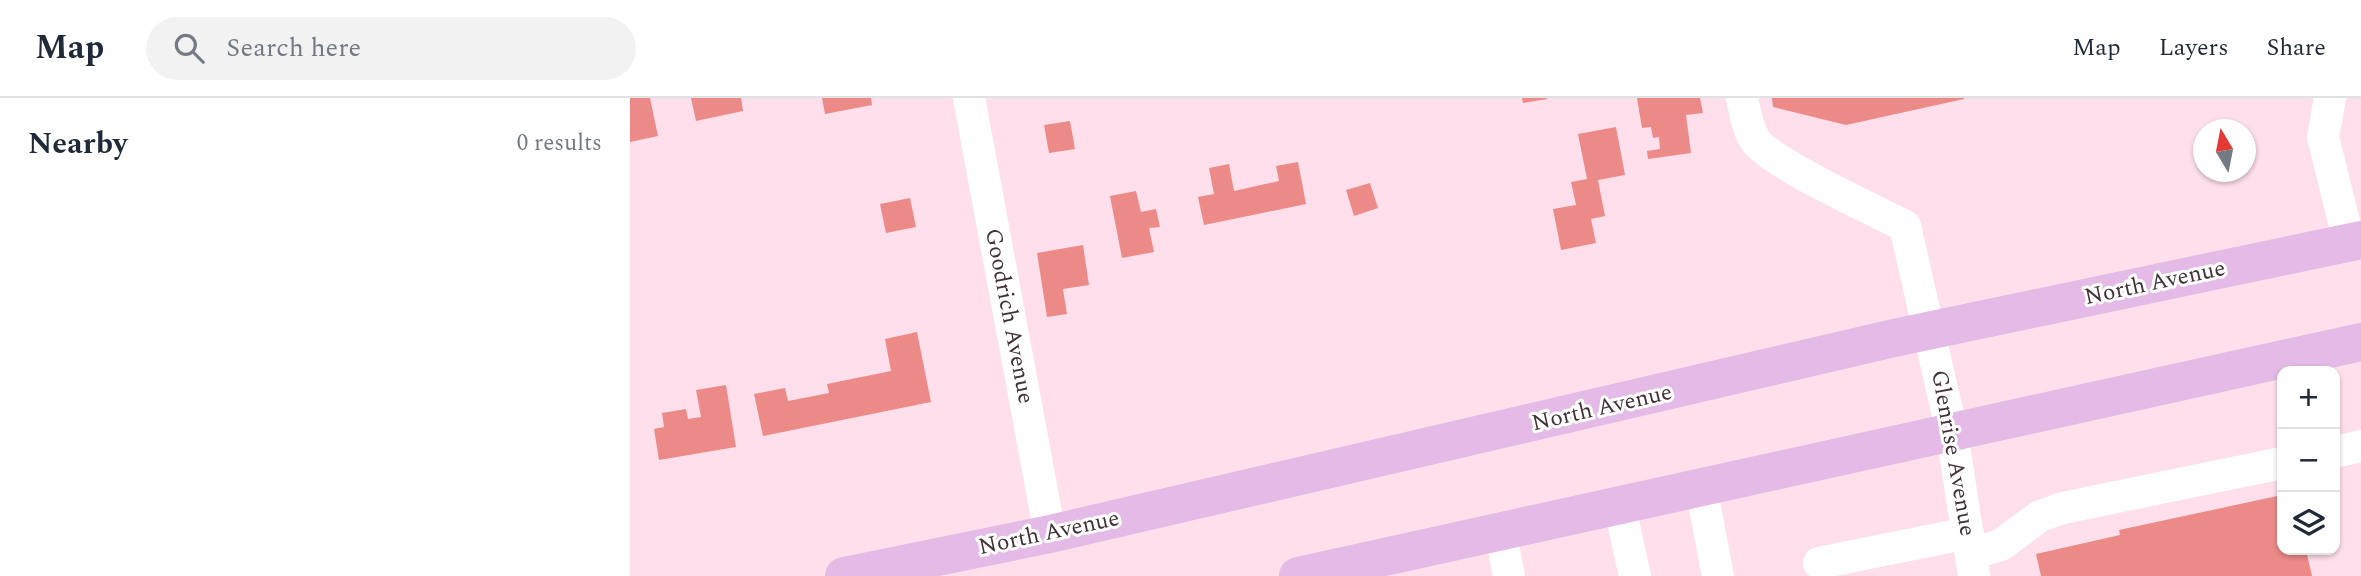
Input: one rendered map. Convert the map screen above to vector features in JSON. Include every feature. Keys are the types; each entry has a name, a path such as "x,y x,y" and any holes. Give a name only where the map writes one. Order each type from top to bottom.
{"main road":[{"name":"North Avenue","path":"844,576 910,569 1050,534 1931,331 2355,241"},
{"path":"1298,576 1361,569 1500,530 2361,342"}],"street":[{"name":"Goodrich Avenue","path":"969,98 1050,534"},
{"name":"Glenrise Avenue","path":"1742,98 1746,119 1756,142 1805,176 1905,226 1931,331 1952,433 1971,555"},
{"path":"2330,98 2323,137 2355,241"},
{"path":"2340,451 2361,446"},
{"path":"1819,562 1971,555 2001,545 2040,516 2063,508 2277,464"},
{"path":"1701,486 1718,576"},
{"path":"1619,504 1635,576"},
{"path":"1500,530 1509,576"}],"building":[{"path":"630,98 650,98 658,136 630,142"},
{"path":"691,98 741,98 743,111 696,121"},
{"path":"822,98 871,98 872,105 825,114"},
{"path":"1522,98 1547,98 1547,99 1523,103"},
{"path":"1637,98 1700,98 1703,113 1686,115 1691,153 1648,159 1647,151 1660,149 1659,137 1653,138 1651,127 1642,128"},
{"path":"1772,98 1964,99 1846,125 1773,107"},
{"path":"1070,121 1075,149 1049,153 1044,125"},
{"path":"1616,127 1625,175 1598,180 1605,216 1591,219 1596,243 1561,250 1553,209 1576,205 1571,182 1587,179 1578,134"},
{"path":"1298,162 1306,204 1204,225 1198,197 1214,194 1209,168 1229,164 1234,191 1279,181 1276,166"},
{"path":"1370,183 1378,208 1354,216 1346,190"},
{"path":"1136,191 1141,212 1156,209 1160,227 1149,228 1154,252 1122,258 1110,196"},
{"path":"910,198 916,227 886,233 880,204"},
{"path":"1083,245 1089,285 1063,289 1067,314 1047,317 1037,253"},
{"path":"917,332 931,402 763,436 754,394 785,388 788,401 829,393 827,384 891,371 885,339"},
{"path":"726,385 736,447 659,460 654,429 664,427 662,413 686,409 688,419 701,417 696,390"},
{"path":"2277,496 2277,555 2307,555 2312,576 2041,576 2036,554 2120,535 2119,530"}]}
